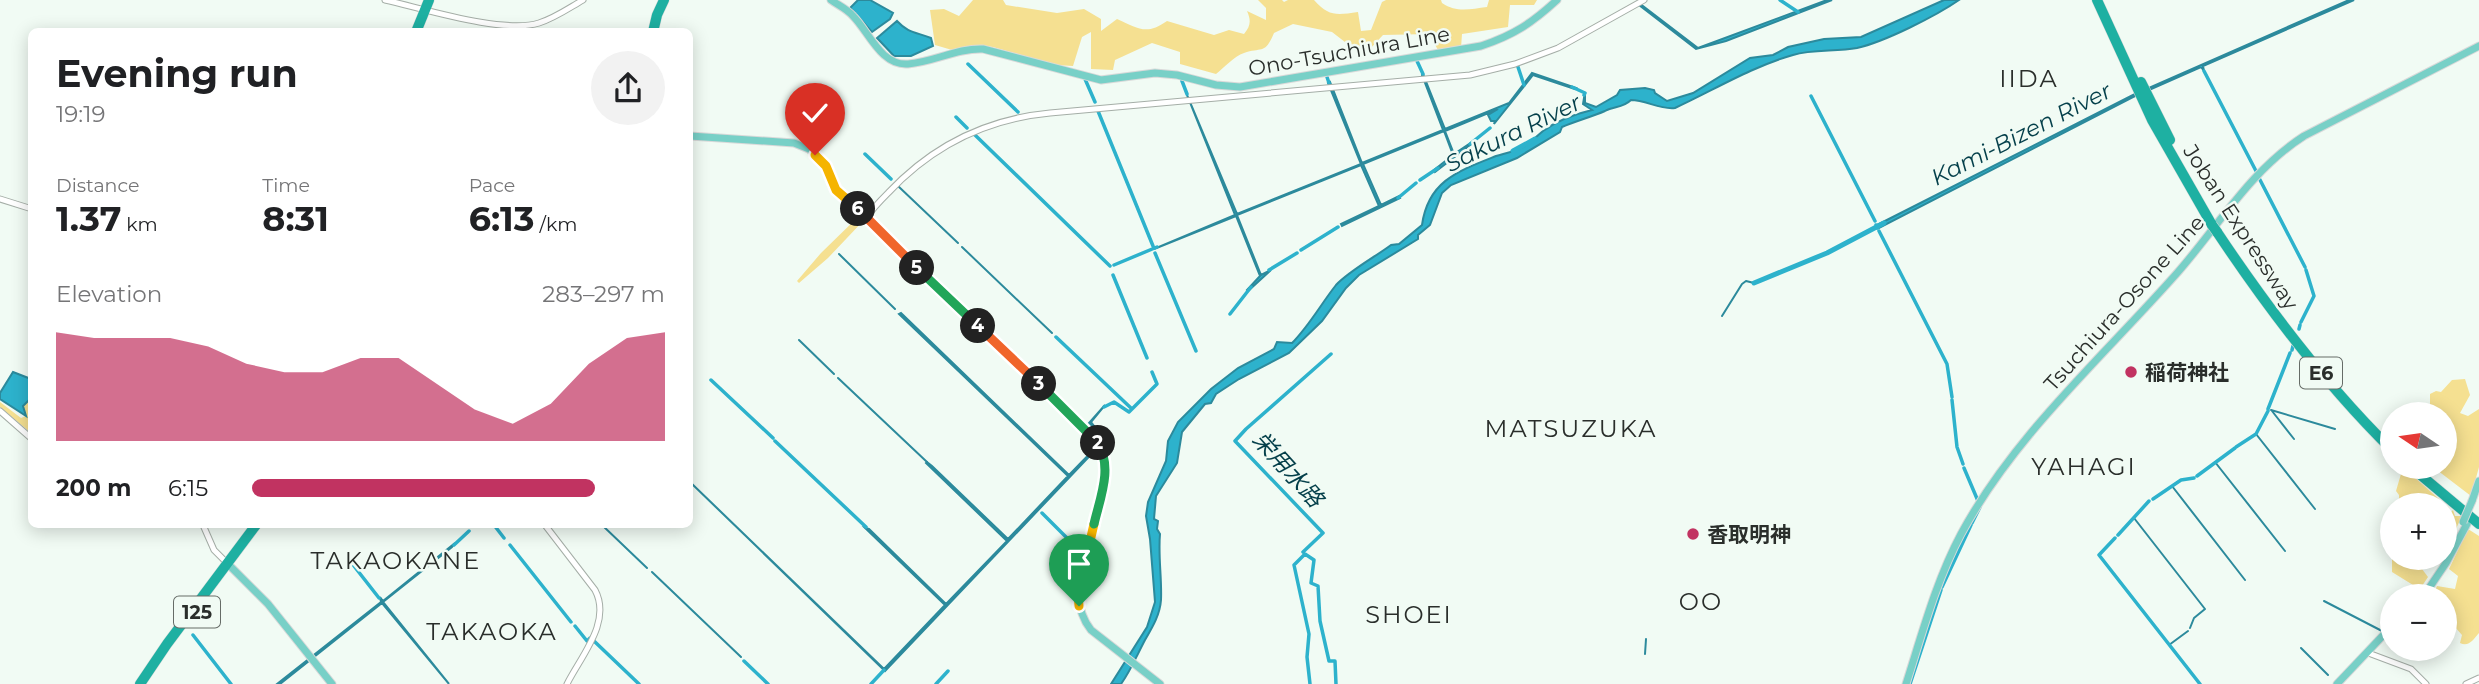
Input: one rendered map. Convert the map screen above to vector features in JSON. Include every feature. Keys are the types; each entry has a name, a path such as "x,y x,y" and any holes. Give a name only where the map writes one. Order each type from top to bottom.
{"highway":[{"path":"654,28 664,0"},
{"name":"Joban Expressway","path":"2097,0 2155,118 2216,226 2321,373 2380,437"},
{"name":"Joban Expressway","path":"2104,0 2134,75"},
{"path":"420,28 430,5"},
{"name":"Joban Expressway","path":"2259,289 2326,369 2380,427"},
{"path":"2427,480 2479,524"},
{"path":"2436,480 2479,516"},
{"name":"125","path":"230,566 254,528"},
{"name":"125","path":"140,684 160,653 260,528"}],"main road":[{"name":"Ono-Tsuchiura Line","path":"831,0 853,16 887,57 900,64 983,49 1101,80 1155,73 1240,87 1481,46 1509,37 1534,21 1557,0"},
{"name":"Tsuchiura-Osone Line","path":"1906,684 1947,565 1965,528 1988,492 2043,420 2178,272 2255,176 2282,151 2304,136 2479,46"},
{"path":"693,136 794,143 805,147 824,163 836,190 1085,428 1101,449 1105,473 1078,593 1079,606 1086,624 1160,684"},
{"path":"2474,503 2479,481"},
{"path":"2432,584 2446,563 2479,494"},
{"path":"2457,536 2465,523"},
{"path":"230,566 268,604 332,684"},
{"path":"2337,684 2380,639"},
{"path":"2342,684 2380,645"}],"street":[{"path":"385,0 430,5 496,25 515,27 542,22 583,0"},
{"path":"867,217 897,183 930,155 970,133 1007,120 1050,113 1470,75 1516,64 1558,48 1644,0"},
{"path":"0,199 28,208"},
{"path":"0,411 28,436"},
{"path":"204,528 214,550 230,566"},
{"path":"547,528 595,590 601,602 600,621 567,684"},
{"path":"2371,654 2411,669 2426,684"},
{"path":"2466,684 2479,678"}],"shaded area":[{"path":"973,0 1003,0 1006,5 1057,13 1084,9 1101,19 1101,31 1117,19 1142,29 1160,26 1167,21 1214,35 1229,30 1244,34 1250,23 1247,11 1266,20 1266,8 1258,0 1314,0 1329,12 1358,12 1361,31 1371,30 1382,2 1386,0 1441,0 1448,6 1464,10 1487,7 1489,0 1537,0 1534,5 1510,5 1508,27 1462,34 1461,48 1438,50 1429,34 1383,35 1370,49 1354,49 1332,32 1293,24 1274,33 1262,49 1240,55 1216,74 1180,64 1180,52 1152,43 1115,60 1113,70 1091,69 1091,32 1082,37 1073,66 1056,65 993,47 975,45 952,50 935,45 930,10 944,9 959,16"},
{"path":"862,213 865,219 828,258 799,283 797,281 821,253"},
{"path":"2465,379 2470,395 2460,413 2468,416 2479,409 2479,467 2471,496 2450,480 2457,480 2457,402 2430,402 2430,394 2441,392 2452,380"},
{"path":"28,401 28,430 0,407 0,402 21,418 26,416 23,406"},
{"path":"2399,480 2418,480 2432,493 2398,493"},
{"path":"2468,529 2479,536 2479,633 2466,644 2460,643 2462,635 2457,629 2458,576 2450,570 2457,570 2457,552"},
{"path":"2423,570 2428,577 2423,584 2411,584 2392,572"}],"water":[{"path":"858,0 870,0 893,13 890,19 872,32 850,8"},
{"path":"1832,0 1726,41 1696,49 1639,5 1698,48"},
{"path":"1944,0 1959,0 1924,21 1881,40 1857,48 1808,52 1777,60 1675,108 1631,100 1622,106 1562,127 1560,132 1517,158 1451,185 1442,193 1430,225 1418,235 1418,239 1359,275 1322,321 1289,353 1216,394 1211,403 1205,404 1182,432 1177,463 1156,496 1154,519 1158,521 1157,529 1160,534 1159,611 1125,679 1121,684 1111,684 1147,627 1155,602 1146,516 1148,502 1166,461 1168,441 1178,422 1211,389 1238,368 1274,349 1277,342 1292,343 1341,280 1391,245 1399,244 1422,225 1431,198 1447,180 1469,167 1523,147 1561,121 1592,110 1583,104 1585,92 1585,103 1596,107 1617,95 1620,90 1654,90 1667,101 1693,93 1750,58 1773,55 1788,47 1824,39 1861,37"},
{"path":"2354,0 2203,66 2204,71 2201,67 2133,97 1879,228 1877,225 2133,95"},
{"path":"897,21 909,30 931,38 933,46 911,56 894,56 877,38"},
{"path":"1532,73 1576,88 1533,75 1494,124 1495,121 1491,121 1488,115 1498,109 1445,131 1454,154 1473,143 1435,172 1434,170 1453,155 1444,131 1363,164 1381,205 1399,196 1400,198 1342,226 1341,224 1379,206 1361,165 1237,215 1261,275 1271,270 1248,291 1260,276 1236,216 1154,249 1235,215 1187,95 1237,214 1361,164 1328,83 1330,82 1362,163 1443,130 1423,74 1445,129 1509,103"},
{"path":"901,313 1069,475 1103,440 1089,423 1105,405 1091,422 1105,440 885,671 693,485 884,669 945,605 865,528 946,604 1007,541 926,463 1008,539 1068,476 899,314"},
{"path":"13,372 28,378 28,401 23,406 26,416 0,399 0,393"},
{"path":"455,543 383,602 449,684 382,603 277,684 381,602 380,597 383,601"}],"waterway":[{"path":"1780,0 1798,12"},
{"path":"1417,61 1423,74"},
{"path":"968,64 1018,112"},
{"path":"1518,67 1524,85"},
{"path":"2204,71 2256,171"},
{"path":"1327,77 1329,83"},
{"path":"1085,79 1095,102"},
{"path":"1182,81 1187,94"},
{"path":"1572,87 1585,93 1584,95"},
{"path":"1811,96 1875,221"},
{"path":"1098,111 1153,246"},
{"path":"956,117 967,128"},
{"path":"1470,144 1490,128"},
{"path":"975,135 1110,266"},
{"name":"Sakura River","path":"1513,151 1535,139"},
{"path":"865,154 891,179"},
{"path":"1420,180 1438,168"},
{"path":"2258,176 2305,267"},
{"path":"1398,198 1416,183"},
{"path":"898,186 958,243"},
{"name":"Kami-Bizen River","path":"1754,283 1827,253 1884,223"},
{"path":"1301,250 1338,227"},
{"path":"1879,231 1947,364 1952,397"},
{"path":"962,247 1052,333"},
{"path":"1114,265 1157,247"},
{"path":"1155,253 1196,351"},
{"path":"1269,270 1297,253"},
{"path":"839,254 895,309"},
{"path":"2301,322 2314,296 2306,270"},
{"path":"1113,275 1147,358"},
{"name":"Kami-Bizen River","path":"1722,316 1742,284 1746,281 1754,283"},
{"path":"1230,314 1251,287"},
{"path":"2299,329 2300,325"},
{"path":"1056,337 1132,409"},
{"path":"799,340 834,374"},
{"path":"2292,350 2293,346"},
{"path":"2268,409 2290,353"},
{"name":"栄用水路","path":"1303,552 1323,533 1235,441 1331,354"},
{"path":"1104,407 1114,402 1129,412 1157,384 1152,372"},
{"path":"838,378 927,462"},
{"path":"711,380 773,438"},
{"path":"1952,400 1957,447 1963,464"},
{"path":"2271,410 2335,429"},
{"path":"2236,447 2256,434 2268,411"},
{"path":"2272,411 2294,439"},
{"path":"2256,434 2315,509"},
{"path":"775,441 866,527"},
{"path":"2197,476 2235,448"},
{"path":"2215,462 2285,551"},
{"path":"1964,468 1978,501"},
{"path":"2153,499 2181,480 2194,478"},
{"path":"2172,486 2245,580"},
{"path":"2118,535 2149,501"},
{"path":"1972,523 1980,507"},
{"path":"1042,513 1072,543 1068,547"},
{"path":"2134,518 2205,609 2194,618 2190,628"},
{"path":"1942,587 1971,525"},
{"path":"496,528 504,538"},
{"path":"605,528 647,568"},
{"path":"454,545 469,531"},
{"path":"2115,538 2099,555 2200,684"},
{"path":"510,545 571,622"},
{"name":"栄用水路","path":"1305,554 1314,560 1311,583 1318,586 1320,621 1329,661 1335,661 1336,684"},
{"path":"1305,554 1294,565 1309,634 1307,657 1310,684"},
{"path":"354,566 379,598"},
{"path":"652,572 741,657"},
{"path":"1910,684 1941,590"},
{"path":"2324,601 2380,630"},
{"path":"575,626 587,641 590,638"},
{"path":"2169,645 2188,631"},
{"path":"193,635 231,684"},
{"path":"1645,654 1646,639"},
{"path":"594,641 639,684"},
{"path":"2301,648 2328,675"},
{"path":"744,661 768,684"},
{"path":"871,684 884,670"},
{"path":"936,684 948,671"}],"place":[{"name":"稲荷神社","path":"2131,372"},
{"name":"香取明神","path":"1693,534"}],"district":[{"name":"IIDA","path":"2029,78"},
{"name":"MATSUZUKA","path":"1571,428"},
{"name":"YAHAGI","path":"2084,466"},
{"name":"TAKAOKANE","path":"396,560"},
{"name":"OO","path":"1701,601"},
{"name":"SHOEI","path":"1409,614"},
{"name":"TAKAOKA","path":"492,631"}],"route":[{"path":"815,155 826,166 833,187 1096,440 1104,456 1105,473 1078,593 1079,606"}]}
